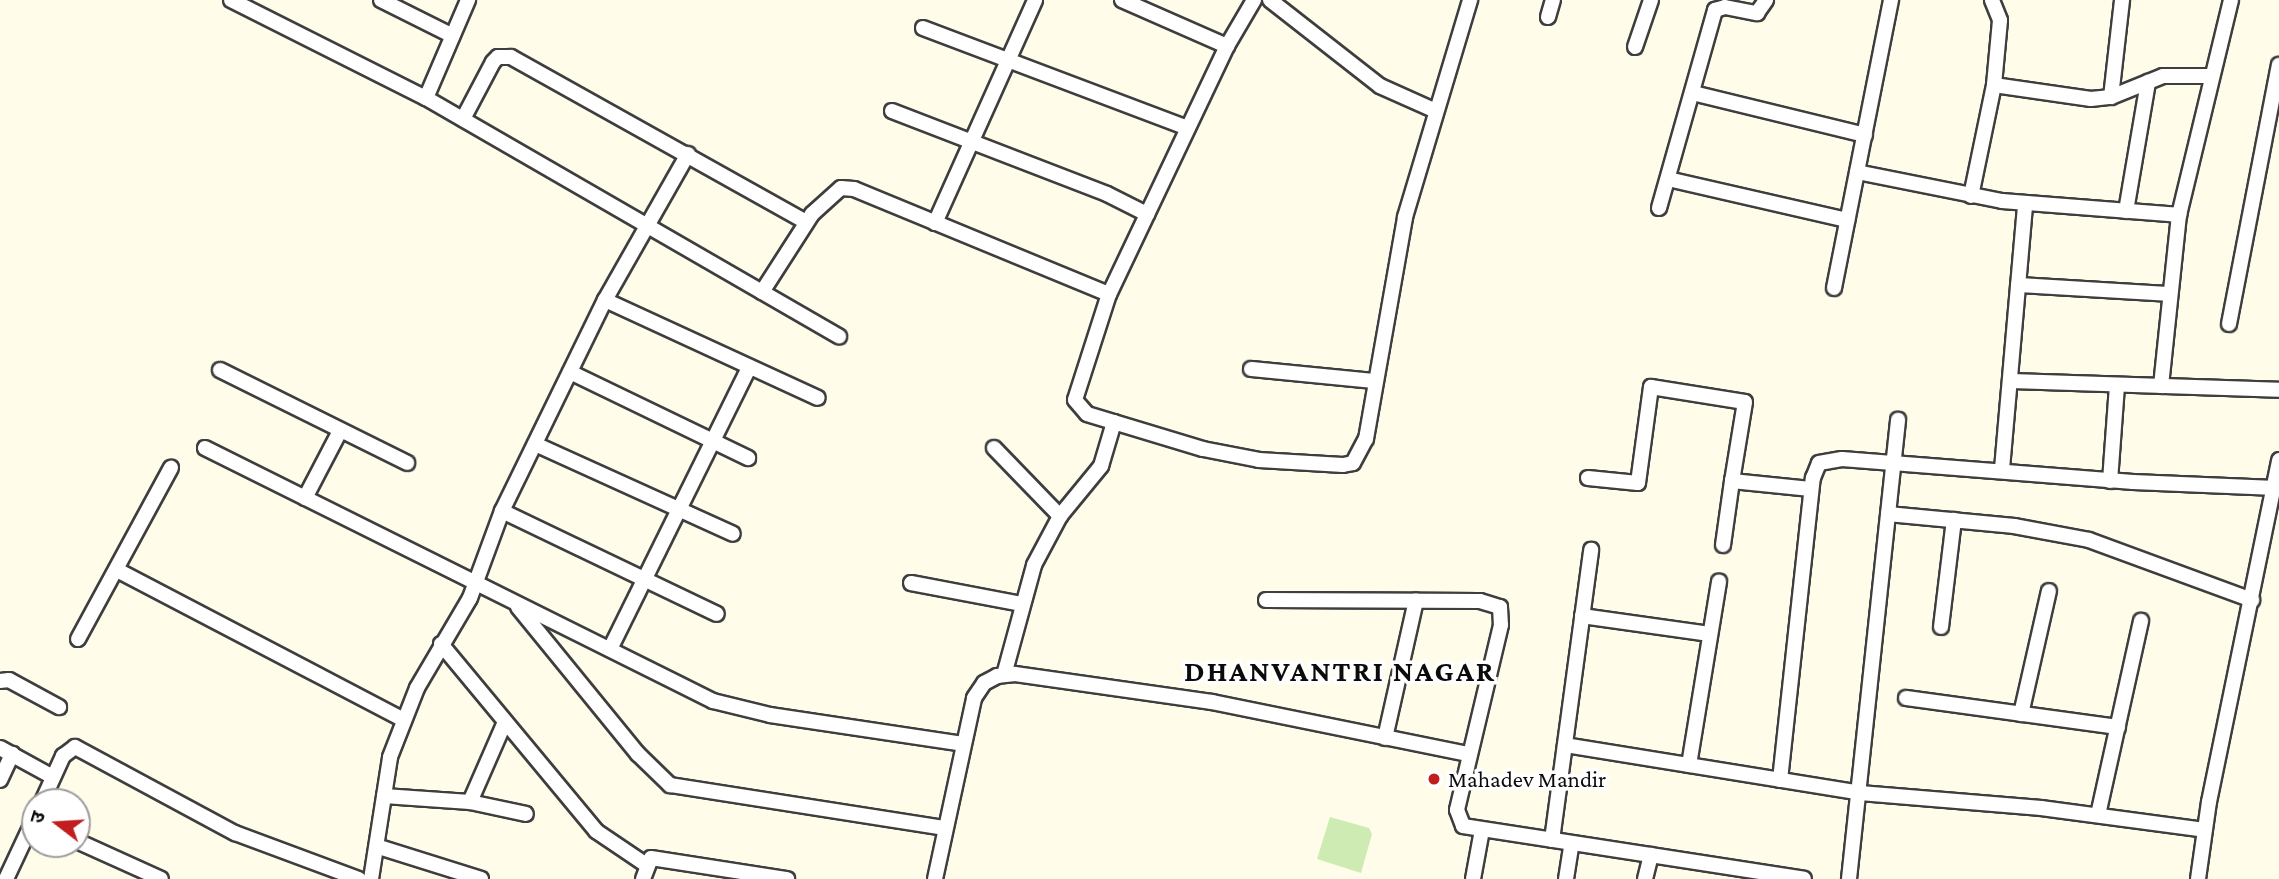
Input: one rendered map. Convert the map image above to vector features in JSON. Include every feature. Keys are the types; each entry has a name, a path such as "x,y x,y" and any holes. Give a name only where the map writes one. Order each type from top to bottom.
{"street":[{"path":"231,0 426,98 839,336"},
{"path":"381,0 453,36"},
{"path":"426,98 468,0"},
{"path":"934,223 1035,0"},
{"path":"1122,0 1227,46"},
{"path":"1254,0 1227,46 1109,294 1075,400 1087,414 1203,449 1259,460 1343,465 1362,453 1405,217 1470,0"},
{"path":"1270,0 1380,86 1436,111"},
{"path":"1548,17 1553,0"},
{"path":"1635,47 1651,0"},
{"path":"1659,208 1715,10 1725,7 1757,13 1766,0"},
{"path":"1834,288 1891,0"},
{"path":"1971,196 1994,85 2000,20 1992,0"},
{"path":"2111,97 2122,0"},
{"path":"2161,386 2179,215 2231,0"},
{"path":"923,28 1188,128"},
{"path":"463,119 493,62 504,56 809,218"},
{"path":"2229,324 2279,65"},
{"path":"1994,85 2070,98 2111,97 2163,76 2211,76"},
{"path":"2126,211 2148,82"},
{"path":"1693,93 1865,135"},
{"path":"892,111 972,141 1147,214"},
{"path":"371,879 379,847 390,757 404,720 444,638 463,611 502,511 605,299 688,154"},
{"path":"1857,172 1971,196 2025,204 2179,215"},
{"path":"1668,179 1847,219"},
{"path":"762,292 809,218 822,201 841,188 853,189 1109,294"},
{"path":"2002,469 2025,204"},
{"path":"2018,285 2169,294"},
{"path":"605,299 818,398"},
{"path":"610,649 749,368"},
{"path":"1251,369 1374,381"},
{"path":"220,370 339,433 407,463"},
{"path":"570,372 748,458"},
{"path":"2011,382 2279,390"},
{"path":"2110,481 2117,385"},
{"path":"1588,478 1638,483 1651,387 1745,402 1723,545"},
{"path":"1849,879 1898,420"},
{"path":"1004,675 1021,604 1034,565 1060,516 1093,481 1114,422"},
{"path":"305,498 339,433"},
{"path":"535,444 733,534"},
{"path":"994,448 1060,516"},
{"path":"205,449 475,584 740,709 963,744"},
{"path":"1780,780 1811,489 1815,469 1826,460 2002,469 2110,481 2276,488"},
{"path":"2198,879 2205,830 2276,488 2279,460"},
{"path":"78,639 171,468"},
{"path":"1732,481 1811,489"},
{"path":"502,511 717,614"},
{"path":"1888,514 2014,526 2089,540 2252,600"},
{"path":"1941,627 1954,520"},
{"path":"1552,840 1591,550"},
{"path":"117,570 404,720"},
{"path":"1689,765 1718,581"},
{"path":"911,583 1021,604"},
{"path":"2021,714 2049,591"},
{"path":"1266,600 1492,602 1503,613 1468,754 1457,820 1482,830 1651,855 1711,872 1804,879"},
{"path":"1385,738 1416,600"},
{"path":"515,603 638,754 670,785 946,828"},
{"path":"1582,616 1710,635"},
{"path":"2098,815 2141,621"},
{"path":"444,638 505,722 596,831 644,872 658,858 787,879"},
{"path":"934,879 974,698 984,683 1004,675 1212,702 1468,754"},
{"path":"0,681 9,680 59,707"},
{"path":"1906,698 2118,727"},
{"path":"470,802 505,722"},
{"path":"1565,745 1860,793 2098,815 2205,830"},
{"path":"48,788 68,748 83,749 235,833 359,879"},
{"path":"0,780 6,751 53,777"},
{"path":"384,796 470,802 526,814"},
{"path":"1473,879 1482,830"},
{"path":"1566,879 1572,843"},
{"path":"6,879 21,847"},
{"path":"91,847 161,879"},
{"path":"379,847 481,879"},
{"path":"1645,879 1651,855"}],"green space":[{"path":"1330,817 1369,828 1372,834 1361,873 1317,859"}],"place":[{"name":"Mahadev Mandir","path":"1434,779"}],"district":[{"name":"DHANVANTRI NAGAR","path":"1340,671"}]}
